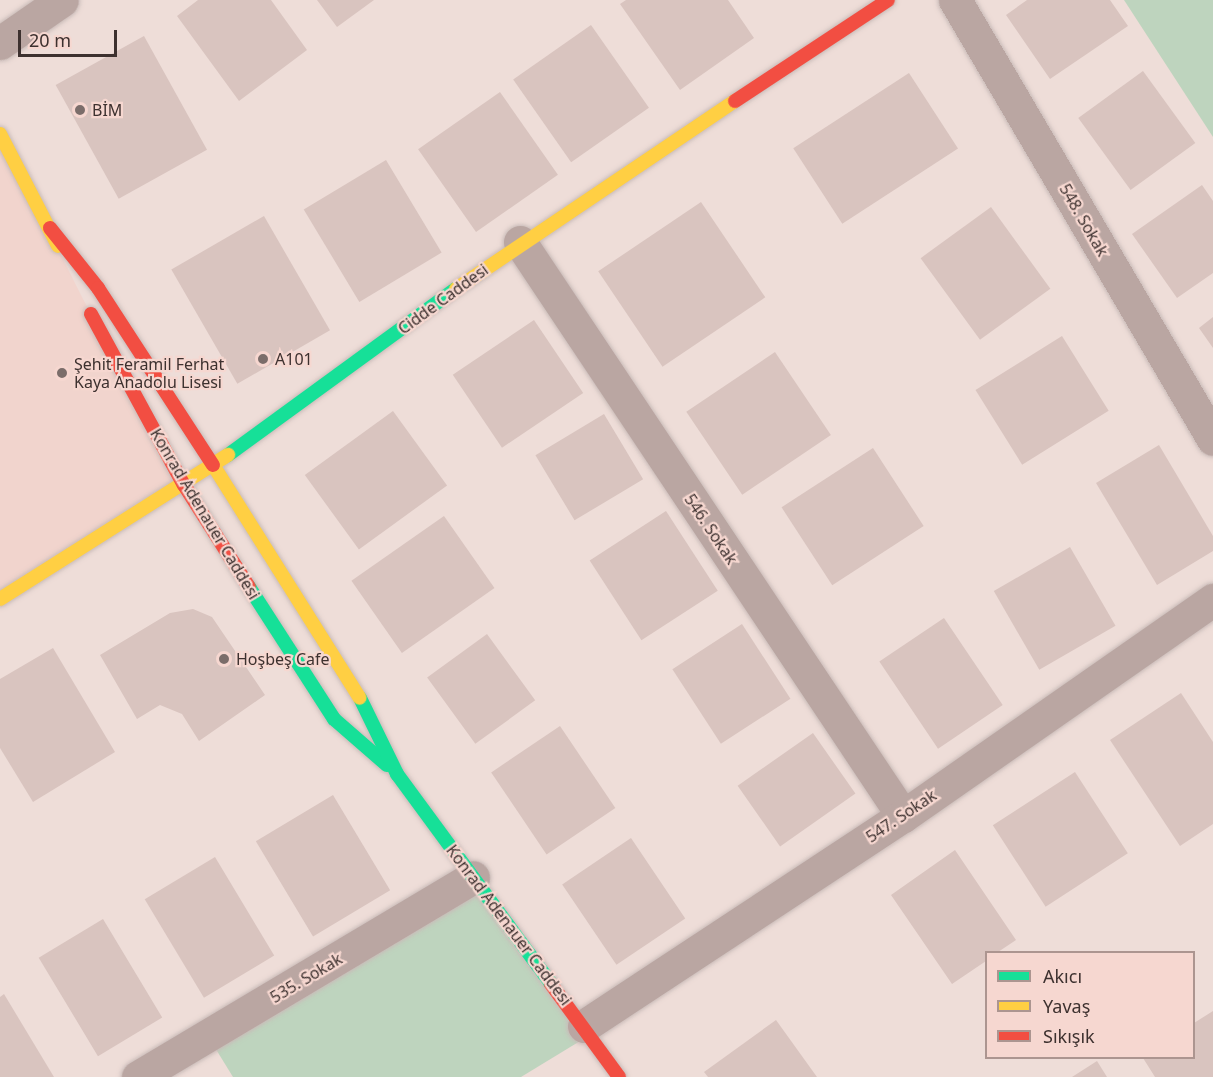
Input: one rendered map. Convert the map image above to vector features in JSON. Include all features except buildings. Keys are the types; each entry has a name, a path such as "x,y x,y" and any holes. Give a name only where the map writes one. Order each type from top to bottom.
{"main road":[{"name":"Cidde Caddesi","path":"0,598 213,466 520,242 888,0"},
{"name":"Konrad Adenauer Caddesi","path":"0,135 50,228 80,294 184,485 334,718 397,774"},
{"name":"Konrad Adenauer Caddesi","path":"50,228 98,288 349,675 397,774 584,1026 619,1077"}],"street":[{"path":"0,43 62,0"},
{"name":"548. Sokak","path":"955,0 1213,439"},
{"name":"546. Sokak","path":"520,242 903,816"},
{"name":"547. Sokak","path":"584,1026 903,816 1213,600"},
{"name":"535. Sokak","path":"138,1077 473,877"}],"shaded area":[{"name":"Şehit Feramil Ferhat Kaya Anadolu Lisesi","path":"0,134 83,299 184,485 0,599"}],"green space":[{"path":"1124,0 1213,0 1213,137"},
{"path":"473,877 590,1035 521,1077 233,1077 209,1038"}],"traffic: fast":[{"path":"228,455 456,289"},
{"path":"249,587 334,719 387,765"},
{"path":"360,698 397,774 551,984"}],"traffic: slow":[{"path":"456,289 735,101"},
{"path":"0,134 58,246"},
{"path":"0,599 228,455"},
{"path":"213,465 360,698"}],"traffic: jam":[{"path":"735,101 888,0"},
{"path":"50,228 98,288 213,465"},
{"path":"91,314 184,485 249,587"},
{"path":"551,984 619,1077"}],"place":[{"name":"BİM","path":"80,110"},
{"name":"A101","path":"263,359"},
{"name":"Şehit Feramil Ferhat Kaya Anadolu Lisesi","path":"62,373"},
{"name":"Hoşbeş Cafe","path":"224,659"}]}
